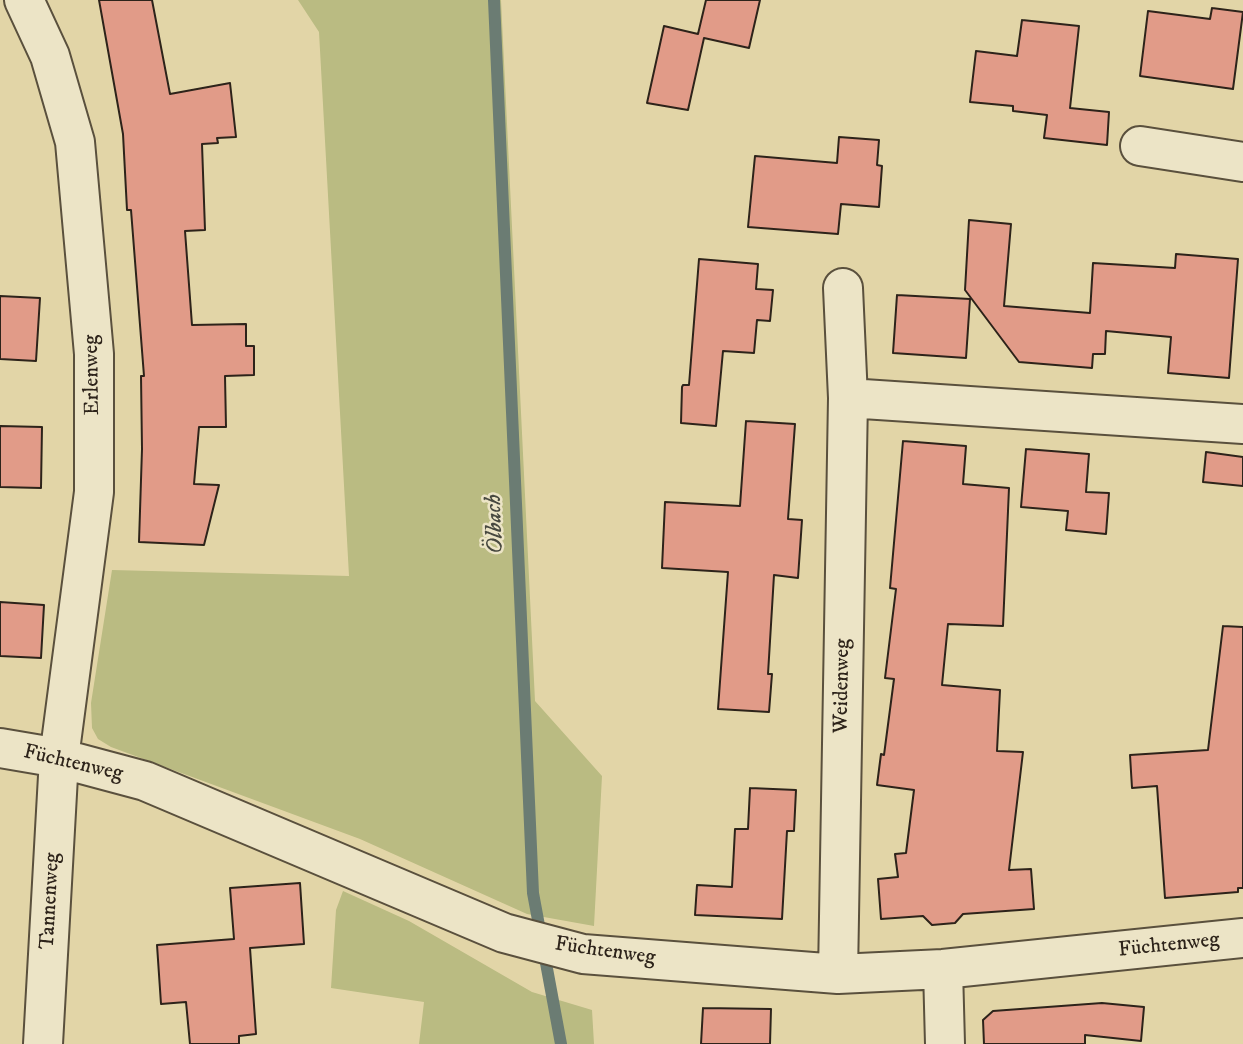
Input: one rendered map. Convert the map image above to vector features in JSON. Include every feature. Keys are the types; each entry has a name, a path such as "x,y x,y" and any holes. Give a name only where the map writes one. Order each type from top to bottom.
{"street":[{"name":"Erlenweg","path":"24,0 50,55 75,142 94,354 94,492 60,758"},
{"path":"1140,146 1243,162"},
{"name":"Weidenweg","path":"838,974 848,398 843,288"},
{"path":"848,398 1243,424"},
{"name":"Füchtenweg","path":"0,748 60,758 145,781 504,933 583,954 838,974 943,969 1243,939"},
{"name":"Tannenweg","path":"43,1044 60,758"},
{"path":"943,969 944,1044"}],"green space":[{"path":"298,0 501,0 535,701 602,776 594,926 527,914 360,839 111,747 98,739 92,728 91,703 112,570 349,576 319,32"},
{"path":"343,891 409,921 532,992 592,1010 594,1044 419,1044 424,1002 331,988 336,910"}],"building":[{"path":"99,0 152,0 170,94 230,83 236,137 217,138 218,143 202,144 205,230 185,231 192,325 246,324 246,346 254,346 254,375 225,376 226,427 199,427 194,484 219,485 204,545 139,542 141,376 144,376 131,210 127,210 123,134"},
{"path":"706,0 760,0 749,48 704,38 688,110 647,103 664,26 698,34"},
{"path":"1212,8 1243,12 1233,89 1140,76 1148,11 1210,19"},
{"path":"1022,20 1079,26 1070,108 1109,112 1107,145 1044,138 1047,115 1013,111 1013,106 970,102 976,51 1017,56"},
{"path":"839,137 879,140 877,165 882,166 879,207 841,204 838,234 748,227 755,156 837,163"},
{"path":"969,220 1011,224 1004,306 1090,313 1093,263 1175,268 1176,254 1238,259 1229,378 1168,373 1171,337 1106,331 1105,354 1093,354 1092,368 1019,362 965,290"},
{"path":"699,259 758,264 756,289 773,290 770,321 757,320 754,353 723,351 716,426 681,423 682,387 689,385"},
{"path":"897,295 970,299 966,358 893,353"},
{"path":"0,296 40,298 36,361 0,359"},
{"path":"746,421 795,424 788,519 802,520 798,578 774,575 768,674 772,674 769,712 718,709 728,572 662,568 665,502 740,506"},
{"path":"0,426 42,427 41,488 0,487"},
{"path":"903,441 966,446 963,484 1009,488 1003,626 948,624 942,685 1000,690 997,751 1023,752 1009,870 1031,869 1034,909 963,914 955,923 932,925 923,916 881,919 878,879 898,877 895,854 906,853 914,790 877,785 881,754 884,755 894,679 885,678 896,589 890,588"},
{"path":"1026,449 1089,454 1086,492 1109,493 1106,534 1066,530 1068,511 1021,507"},
{"path":"1206,452 1243,457 1243,486 1203,482"},
{"path":"0,602 44,605 41,658 0,656"},
{"path":"1223,626 1243,627 1243,888 1238,888 1238,892 1165,898 1157,786 1132,788 1130,755 1208,750"},
{"path":"750,788 796,790 794,831 787,831 782,919 695,915 697,885 732,887 735,829 748,829"},
{"path":"300,883 304,944 250,948 256,1034 239,1036 239,1044 190,1044 186,1002 161,1004 157,945 234,939 230,888"},
{"path":"1102,1003 1144,1007 1141,1041 1085,1035 1085,1044 984,1044 983,1020 993,1011"},
{"path":"703,1008 771,1009 770,1044 701,1044"}],"waterway":[{"name":"Ölbach","path":"494,0 533,893 561,1044"}]}
